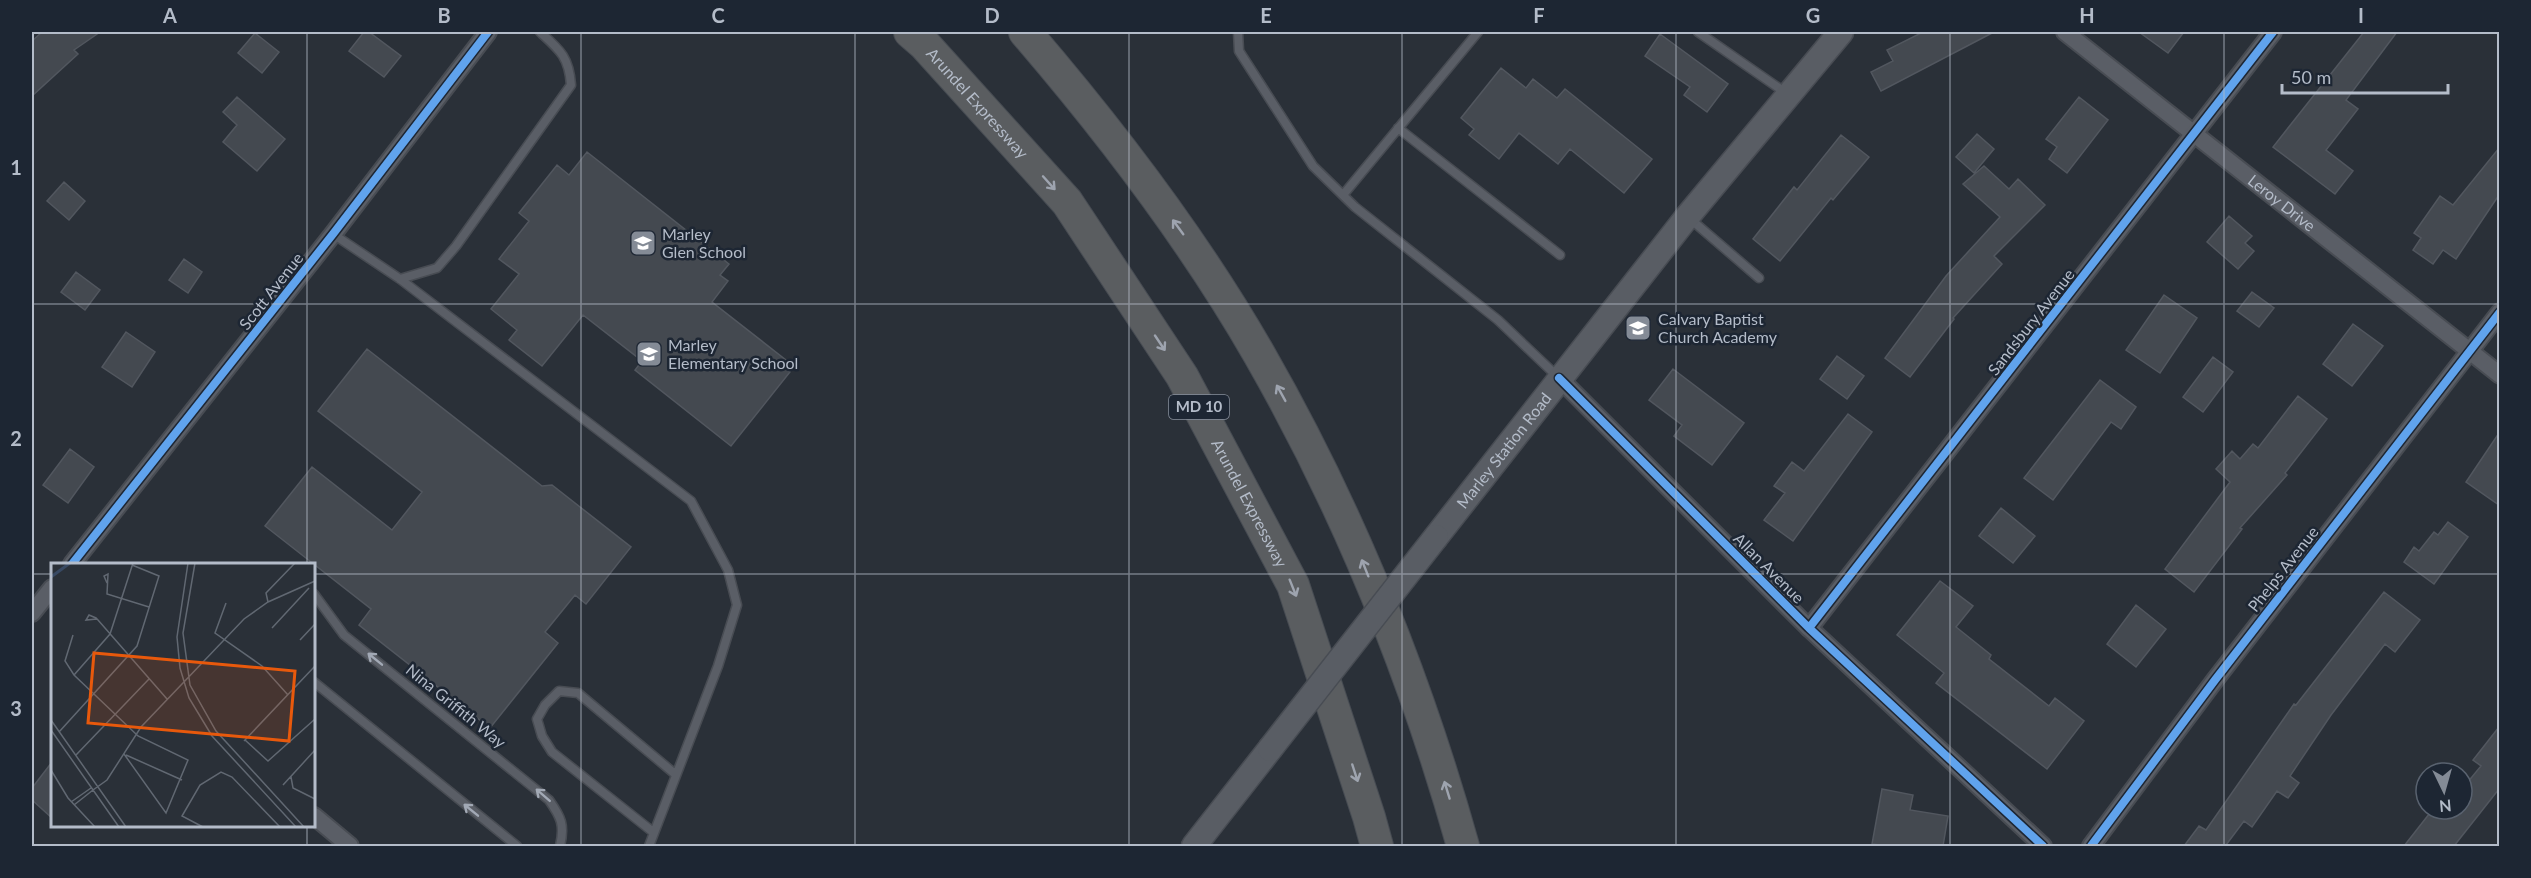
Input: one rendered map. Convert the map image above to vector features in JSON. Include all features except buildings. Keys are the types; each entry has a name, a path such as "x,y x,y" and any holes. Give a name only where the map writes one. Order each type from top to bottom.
{"highway":[{"name":"Arundel Expressway","path":"910,32 925,45 1067,202 1182,376 1293,585 1377,846"},
{"path":"1025,32 1065,78 1184,235 1252,342 1295,418 1358,551 1392,634 1424,718 1463,846"}],"main road":[{"name":"Marley Station Road","path":"1194,846 1559,378 1687,217 1841,32"}],"street":[{"name":"Scott Avenue","path":"73,563 333,234 488,32"},
{"name":"Leroy Drive","path":"2065,32 2195,132 2499,375"},
{"name":"Sandsbury Avenue","path":"1809,628 2273,32"},
{"name":"Phelps Avenue","path":"2091,846 2215,680 2499,312"},
{"name":"Allan Avenue","path":"1559,378 1809,628 2043,846"},
{"path":"32,613 51,589"},
{"path":"315,817 350,846"}],"lane":[{"path":"400,279 437,268 571,85 570,68 564,54 540,32"},
{"path":"1238,32 1239,51 1314,166 1343,195 1498,320 1559,378"},
{"path":"1343,195 1478,32"},
{"path":"1698,32 1789,95"},
{"path":"1398,128 1560,255"},
{"path":"1687,217 1759,278"},
{"path":"333,234 400,279 691,501 709,533 728,570 737,605 718,666 649,846"},
{"name":"Nina Griffith Way","path":"315,595 344,635 549,800 561,817 563,835 560,846"},
{"path":"315,683 517,846"},
{"path":"653,832 552,752 542,736 537,719 545,705 559,691 578,693 675,774"}],"cycle path":[{"path":"73,563 333,234 488,32"},
{"path":"1809,628 2273,32"},
{"path":"2091,846 2215,680 2500,312"},
{"path":"1559,378 1809,628 2043,846"}],"place":[{"name":"Marley Glen School","path":"643,243"},
{"name":"Calvary Baptist Church Academy","path":"1638,328"},
{"name":"Marley Elementary School","path":"649,354"}]}
